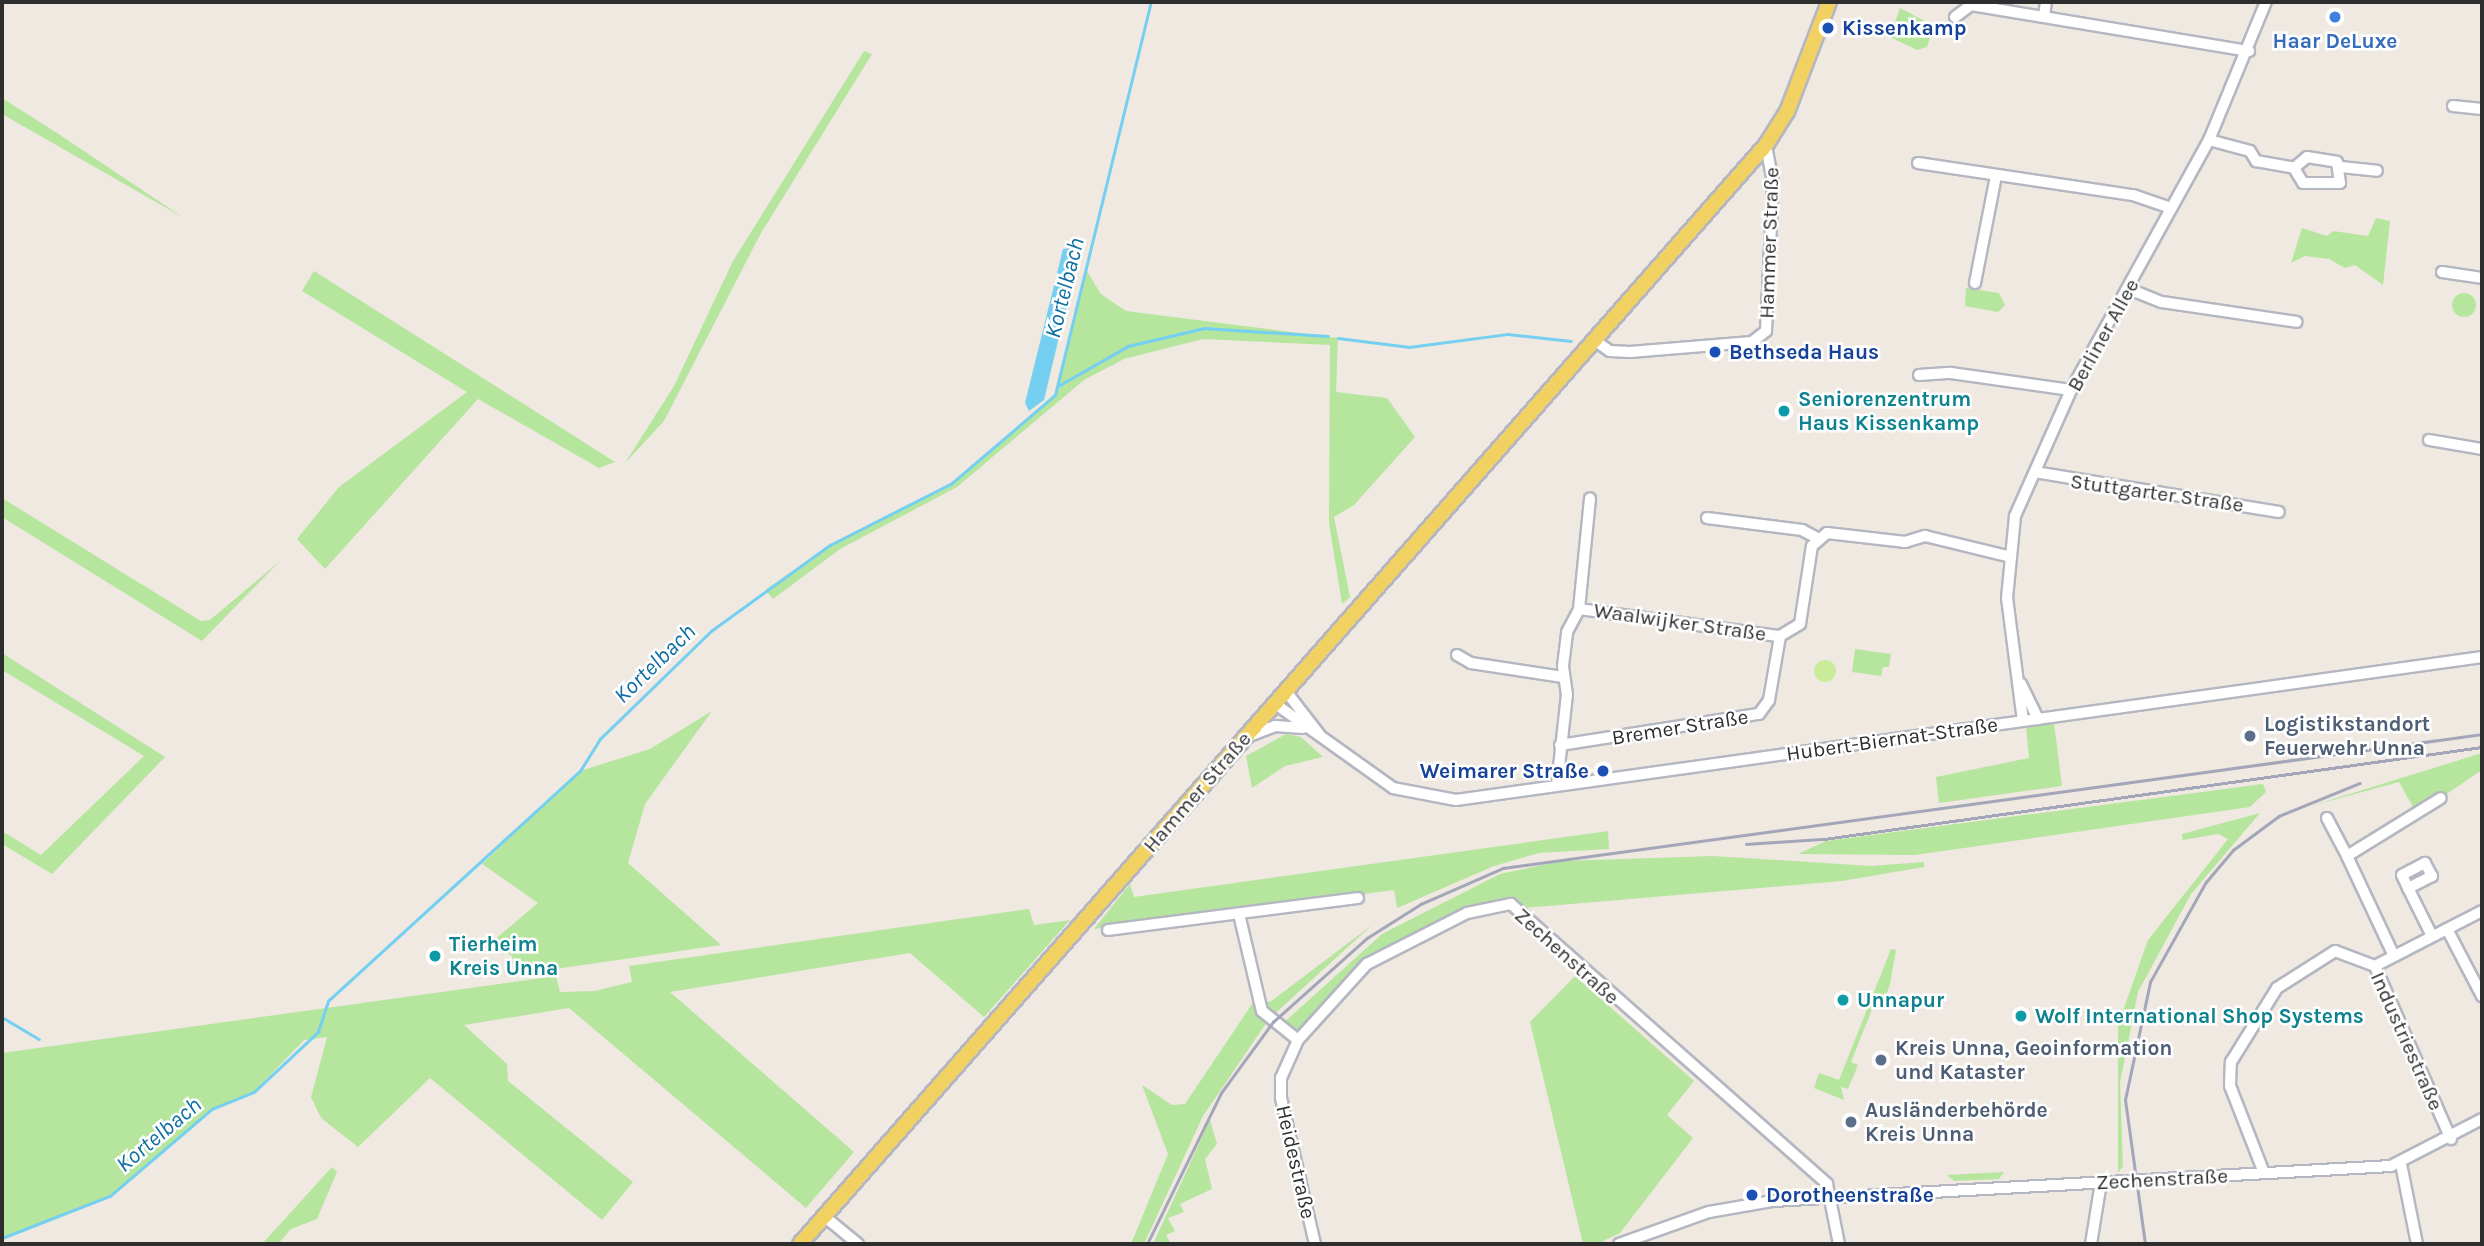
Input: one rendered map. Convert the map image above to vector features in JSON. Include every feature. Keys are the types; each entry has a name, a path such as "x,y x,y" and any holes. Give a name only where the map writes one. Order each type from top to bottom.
{"main road":[{"name":"Hammer Straße","path":"800,1244 1766,145 1787,111 1829,2"}],"street":[{"path":"2044,16 2046,2"},
{"name":"Berliner Allee","path":"2023,721 2007,556 2012,523 2071,390 2129,289 2209,139 2249,51 2266,2"},
{"path":"1955,17 1971,5 2249,51"},
{"path":"2453,106 2482,109"},
{"path":"2209,139 2250,151 2256,160 2294,168 2303,183 2333,187 2341,167"},
{"name":"Hammer Straße","path":"1594,340 1610,351 1630,352 1752,342 1766,331 1773,183 1766,145"},
{"path":"2294,168 2307,157 2341,167 2377,171"},
{"path":"1918,163 2133,195 2171,208"},
{"path":"1975,283 1996,176"},
{"path":"2442,272 2482,278"},
{"path":"2129,289 2162,302 2297,322"},
{"path":"1919,375 1951,373 2071,390"},
{"path":"2429,440 2482,449"},
{"name":"Stuttgarter Straße","path":"2035,472 2279,513"},
{"path":"1579,608 1590,499"},
{"path":"1707,518 1802,530 1817,538 1834,532 1905,542 1925,536 2007,556"},
{"name":"Waalwijker Straße","path":"1563,677 1567,632 1579,608 1780,636 1800,624 1817,538"},
{"name":"Bremer Straße","path":"1560,745 1759,714 1769,700 1780,636"},
{"path":"1457,655 1471,663 1563,677 1567,695 1557,785"},
{"name":"Hubert-Biernat-Straße","path":"1285,690 1319,734 1375,778 1413,794 1456,800 2482,657"},
{"name":"Berliner Allee","path":"2021,684 2038,719"},
{"name":"Hubert-Biernat-Straße","path":"1274,703 1303,728 1319,734"},
{"path":"1243,739 1275,726 1303,728"},
{"path":"2347,856 2441,798"},
{"path":"2327,818 2394,956"},
{"path":"2408,888 2432,936"},
{"path":"1108,930 1359,898"},
{"name":"Zechenstraße","path":"1298,1040 1367,964 1454,918 1497,902 1511,904 1827,1184 1830,1196"},
{"path":"2375,966 2482,911"},
{"path":"1239,914 1262,1011 1298,1040"},
{"path":"2447,929 2482,996"},
{"name":"Industriestraße","path":"2264,1173 2230,1086 2239,1046 2277,988 2318,957 2344,950 2375,966 2451,1139"},
{"name":"Heidestraße","path":"1298,1040 1281,1078 1281,1098 1315,1244"},
{"name":"Zechenstraße","path":"1619,1244 1709,1212 1830,1196 2401,1164 2451,1139 2482,1119"},
{"path":"2401,1164 2417,1244"},
{"path":"2091,1244 2101,1182"},
{"path":"1830,1196 1839,1244"},
{"path":"824,1216 859,1244"}],"green space":[{"path":"1900,8 1934,26 1927,47 1917,50 1890,37"},
{"path":"864,51 872,54 761,233 664,421 625,463 674,386 733,261"},
{"path":"2,98 57,133 184,218 2,114"},
{"path":"2376,218 2390,221 2383,285 2355,265 2345,268 2329,259 2305,256 2291,263 2302,228 2327,236 2333,231 2368,236"},
{"path":"314,271 615,462 599,468 478,399 325,569 297,539 339,487 467,392 302,291"},
{"path":"1087,271 1101,294 1126,311 1338,338 1336,392 1387,398 1415,437 1354,505 1334,517 1350,597 1342,604 1329,523 1330,345 1203,339 1124,359 1084,380 957,487 840,549 773,599 765,590 830,545 952,483 1055,396"},
{"path":"1966,288 1999,293 2005,305 1998,312 1965,306"},
{"path":"2464,293 2475,300 2476,305 2469,316 2464,317 2453,310 2452,305 2459,294"},
{"path":"2,498 201,621 210,620 280,561 202,641 2,517"},
{"path":"1855,649 1891,654 1889,667 1883,667 1881,676 1852,672"},
{"path":"2,653 165,757 52,874 2,844 2,831 41,855 144,756 2,670"},
{"path":"1825,660 1835,667 1836,671 1829,681 1825,682 1815,675 1814,671 1821,661"},
{"path":"712,711 645,804 628,863 721,945 514,975 512,956 492,942 538,903 482,864 580,771 650,749"},
{"path":"2054,723 2062,786 1939,803 1936,777 2029,758 2026,726"},
{"path":"1286,734 1301,737 1323,757 1285,766 1252,788 1246,756"},
{"path":"2482,753 2482,770 2417,814 2399,782 2311,806"},
{"path":"2263,784 2266,792 2250,807 1915,855 1798,854 1826,841"},
{"path":"2260,813 2191,894 2138,992 2120,1083 2123,1166 2118,1173 2118,1025 2148,940 2228,839 2218,834 2183,840 2182,834"},
{"path":"1608,831 1609,849 1539,853 1494,866 1397,908 1394,890 1094,929 1130,884 1134,897"},
{"path":"1713,856 1871,866 1924,862 1924,867 1842,881 1524,908 1497,902 1367,964 1298,1040 1279,1027 1382,934 1500,874 1561,861"},
{"path":"1029,909 1034,925 1070,920 984,1017 910,953 670,992 854,1152 806,1208 569,1008 464,1025 507,1064 508,1081 633,1182 602,1220 430,1078 358,1147 321,1118 311,1097 327,1037 304,1040 254,1092 212,1109 110,1196 2,1238 2,1053 556,976 560,992 594,991 632,982 629,966"},
{"path":"1372,925 1269,1019 1203,1116 1144,1244 1131,1244 1168,1154 1142,1085 1172,1105 1185,1104 1256,998 1270,1002"},
{"path":"1891,949 1896,950 1890,984 1883,1004 1875,1002 1851,1062 1858,1065 1848,1089 1841,1087 1844,1100 1814,1088 1819,1073 1839,1080"},
{"path":"1575,976 1694,1081 1667,1115 1693,1138 1620,1233 1597,1244 1583,1244 1530,1022"},
{"path":"1210,1120 1217,1144 1205,1159 1212,1189 1180,1204 1184,1212 1168,1218 1175,1231 1166,1235 1171,1244 1153,1244"},
{"path":"332,1167 337,1172 317,1219 291,1229 278,1244 262,1244"},
{"path":"2004,1172 1999,1179 1954,1181 1947,1175"}],"water":[{"path":"1070,248 1079,253 1044,400 1029,411 1025,403 1063,249"}],"waterway":[{"name":"Kortelbach","path":"2,1238 110,1196 212,1109 254,1092 318,1032 328,1001 580,771 600,739 711,631 830,545 952,483 1055,395 1151,2"},
{"path":"1058,386 1128,346 1204,328 1328,336"},
{"path":"1338,338 1409,347 1508,334 1571,341"},
{"path":"2,1017 39,1039"}],"railway":[{"path":"1147,1244 1221,1093 1273,1022 1367,938 1421,904 1503,868 2482,734"},
{"path":"1746,844 1824,839 2482,747"},
{"path":"2145,1244 2125,1100 2150,982 2206,882 2233,850 2279,816 2360,783"}],"place":[{"name":"Haar DeLuxe","path":"2335,17"},
{"name":"Kissenkamp","path":"1828,28"},
{"name":"Bethseda Haus","path":"1715,352"},
{"name":"Seniorenzentrum Haus Kissenkamp","path":"1784,411"},
{"name":"Logistikstandort Feuerwehr Unna","path":"2250,736"},
{"name":"Weimarer Straße","path":"1603,771"},
{"name":"Tierheim Kreis Unna","path":"435,956"},
{"name":"Unnapur","path":"1843,1000"},
{"name":"Wolf International Shop Systems","path":"2021,1016"},
{"name":"Kreis Unna, Geoinformation und Kataster","path":"1881,1060"},
{"name":"Ausländerbehörde Kreis Unna","path":"1851,1122"},
{"name":"Dorotheenstraße","path":"1752,1195"}]}
